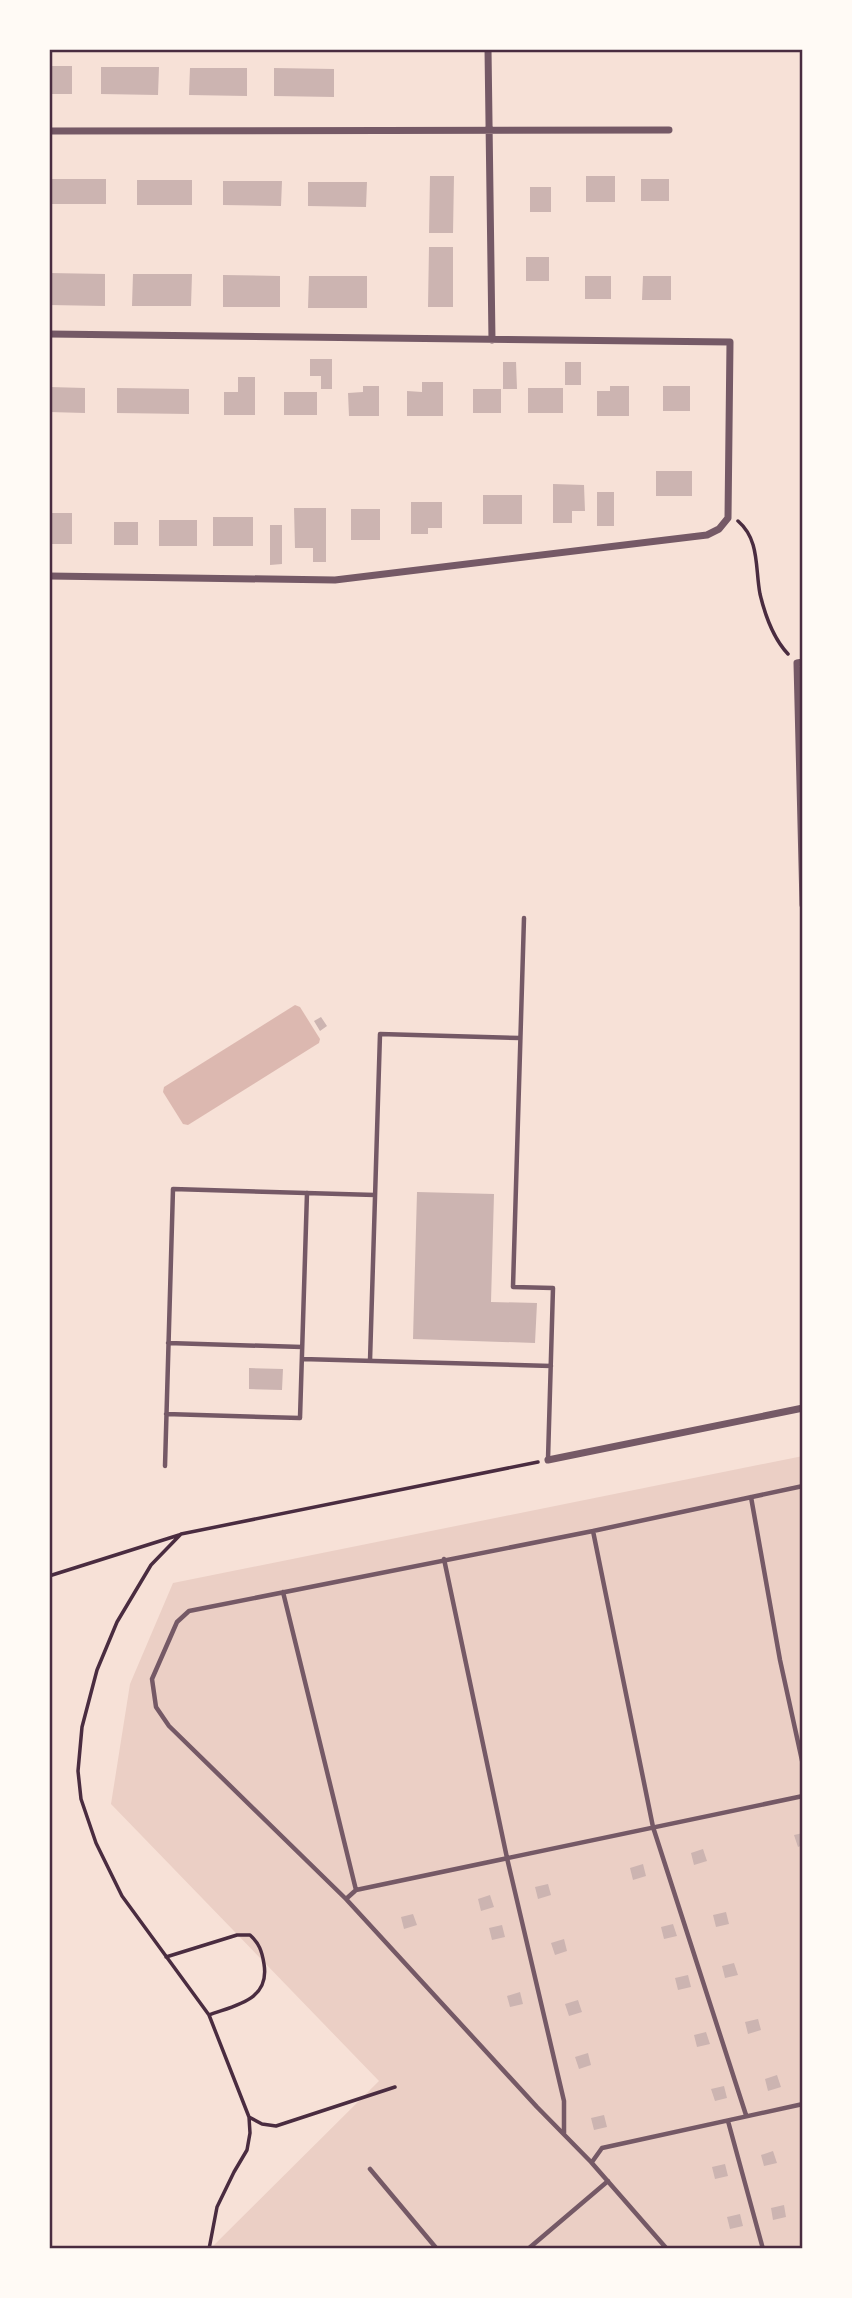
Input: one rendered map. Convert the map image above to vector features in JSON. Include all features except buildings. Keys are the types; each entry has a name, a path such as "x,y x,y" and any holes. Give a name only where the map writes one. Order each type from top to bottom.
{"street":[{"path":"488,49 492,340"},
{"path":"49,131 669,130"},
{"path":"49,334 730,342 728,518 719,529 708,535 335,580 49,576"},
{"path":"800,662 803,905"},
{"path":"548,1460 803,1408"}],"lane":[{"path":"524,918 513,1287 554,1288 548,1460"},
{"path":"370,1361 380,1034 520,1038"},
{"path":"165,1466 173,1189 375,1195"},
{"path":"166,1414 300,1418 307,1193"},
{"path":"168,1343 302,1348"},
{"path":"302,1359 551,1366"},
{"path":"667,2249 591,2162 346,1899 169,1726 156,1707 152,1679 177,1622 189,1611 593,1531 803,1486"},
{"path":"751,1497 780,1660 803,1765"},
{"path":"593,1531 653,1827 746,2115"},
{"path":"444,1559 506,1858 564,2101 564,2134"},
{"path":"283,1592 356,1890"},
{"path":"346,1899 356,1890 803,1796"},
{"path":"591,2162 603,2148 803,2104"},
{"path":"728,2121 763,2249"},
{"path":"370,2169 437,2249"},
{"path":"527,2249 608,2181"}],"path":[{"path":"728,518 740,522 753,540 760,595 776,641 800,662"},
{"path":"49,1576 181,1534"},
{"path":"166,1956 237,1936 250,1935 259,1942 265,1966 264,1984 255,1998 209,2015"},
{"path":"249,2118 276,2126 395,2087"}],"shaded area":[{"path":"295,1005 300,1007 320,1039 319,1043 188,1125 183,1124 163,1092 164,1087"},
{"path":"803,1456 803,2249 210,2249 379,2081 111,1804 130,1684 173,1583"}]}
